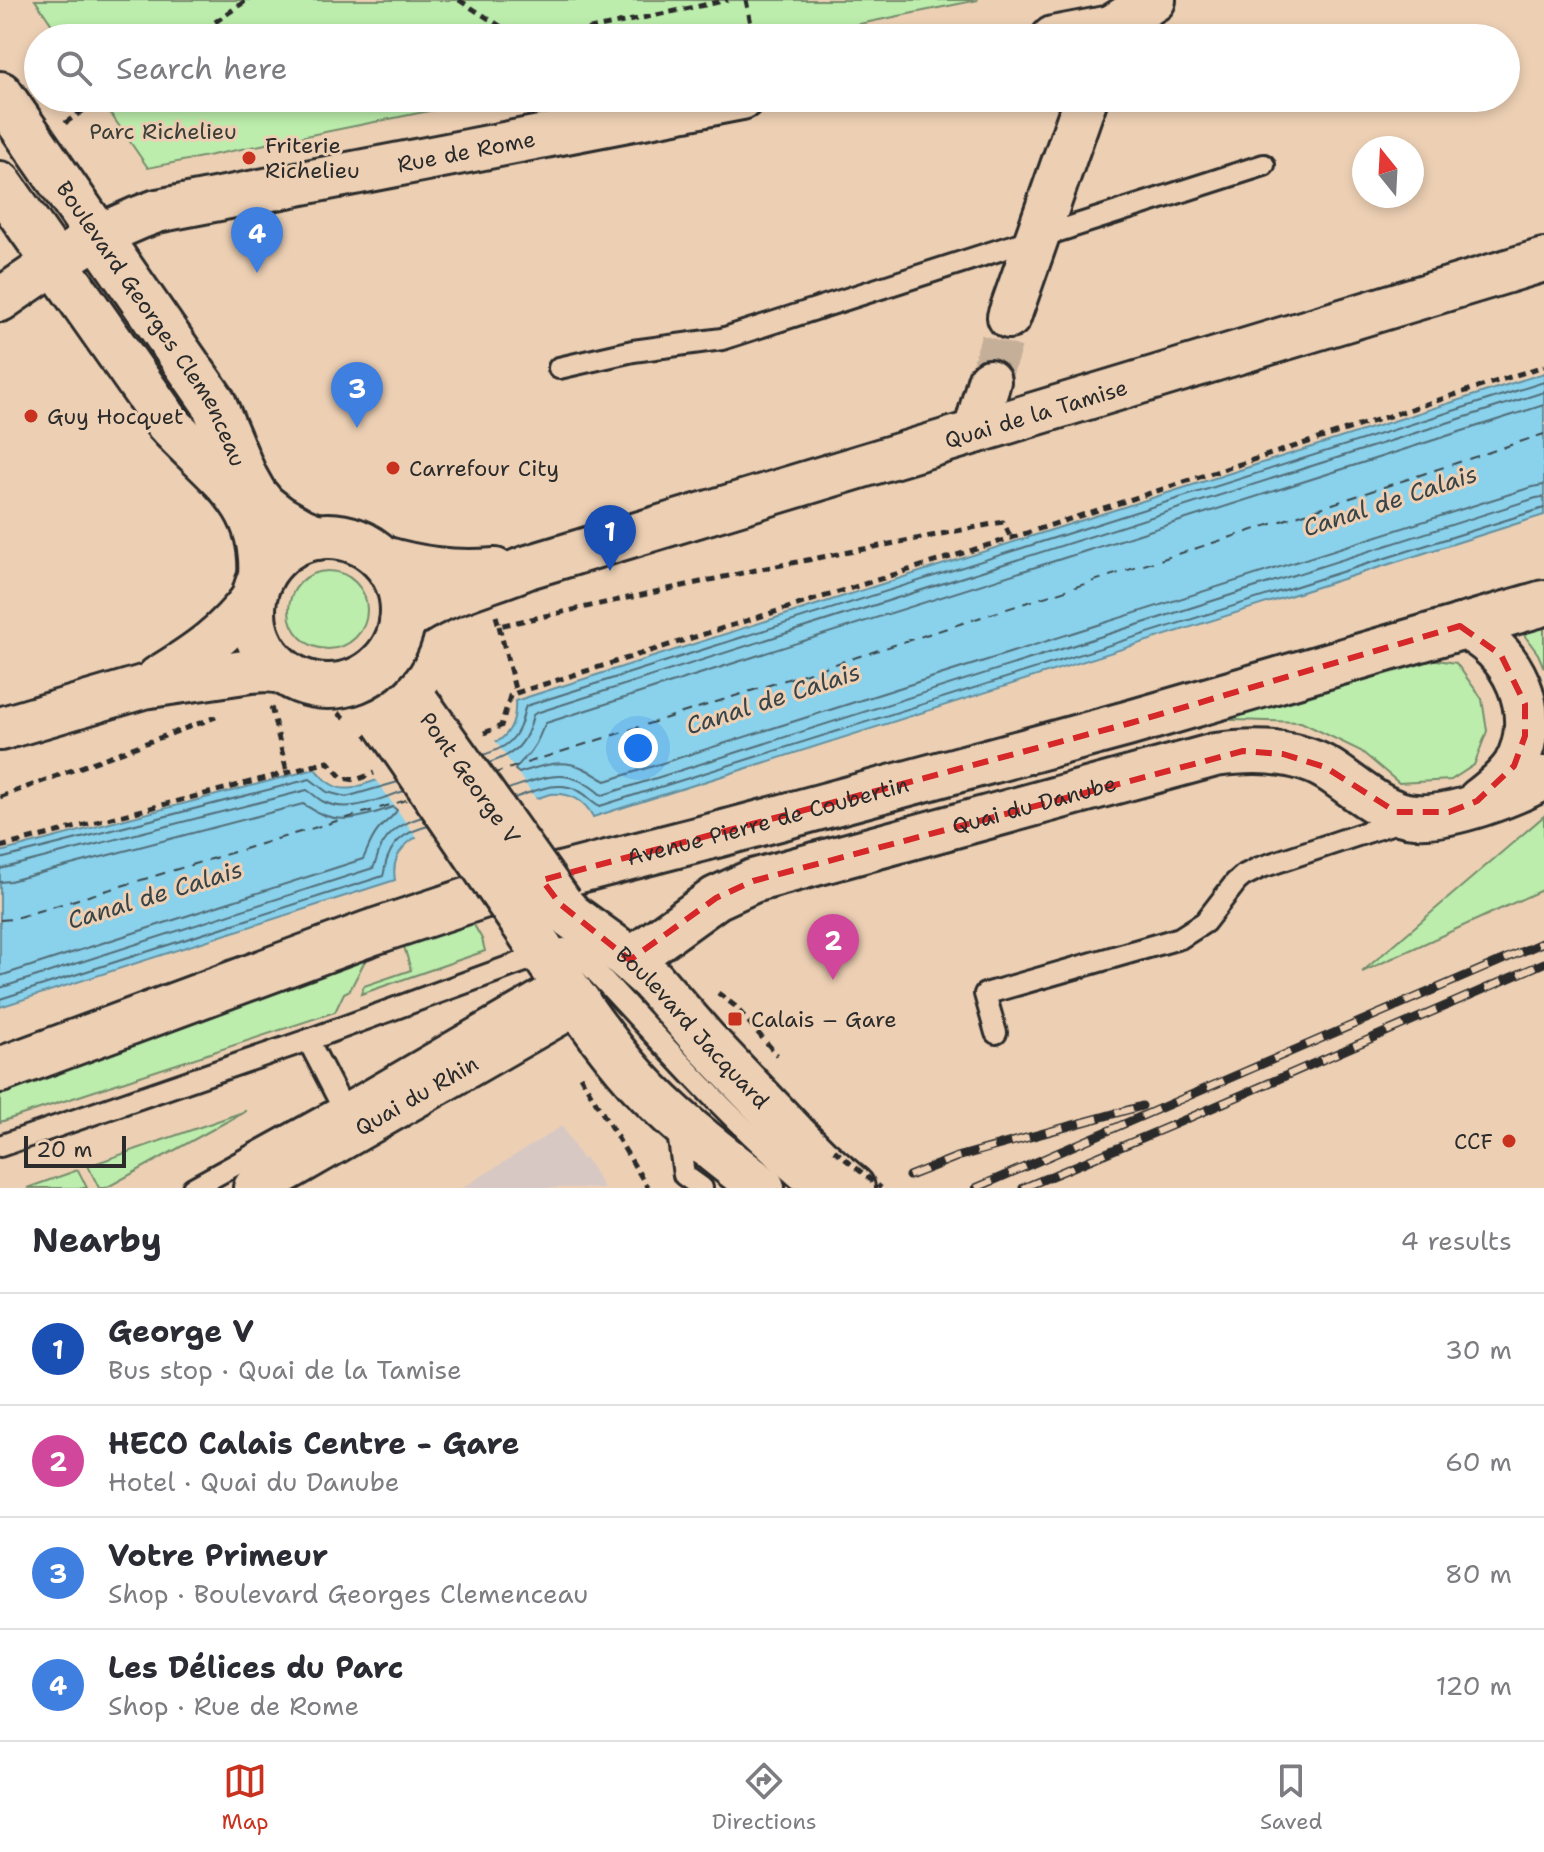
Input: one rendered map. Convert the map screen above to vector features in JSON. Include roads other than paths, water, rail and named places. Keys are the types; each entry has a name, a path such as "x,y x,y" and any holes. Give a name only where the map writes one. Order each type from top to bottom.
{"street":[{"path":"1113,22 1154,0"},
{"name":"Boulevard Georges Clemenceau","path":"0,94 213,402 254,494 278,517 317,537"},
{"name":"Rue de Rome","path":"0,300 99,235 157,211 670,112"},
{"path":"1009,317 1081,112"},
{"name":"Boulevard Georges Clemenceau","path":"0,184 167,422 218,471 242,501 254,523 261,558 258,587"},
{"name":"Quai de la Tamise","path":"398,633 415,612 528,567 1544,260"},
{"path":"975,432 989,381"},
{"path":"143,687 210,645 234,623 270,564 281,552 295,544 326,536 351,540 380,557 394,576 403,607 398,633 387,657 375,669 344,684 317,685 300,680 276,684"},
{"name":"Quai de la Tamise","path":"380,557 424,569 453,572 528,567"},
{"path":"258,587 254,623 258,639 272,661 276,684"},
{"name":"Avenue Pierre de Coubertin","path":"0,1070 370,933 494,892 1127,724 1544,603"},
{"path":"1431,814 1477,801 1506,777 1521,752 1527,720 1520,685 1511,667 1487,641 1474,631 1460,626"},
{"name":"Pont George V","path":"398,633 401,712"},
{"path":"0,729 143,687 266,670 276,684"},
{"name":"Pont George V","path":"344,684 401,712 571,956"},
{"name":"Quai du Danube","path":"571,956 753,881 1215,755 1243,751 1283,754 1302,759 1325,767 1396,812 1431,814"},
{"path":"1431,814 1478,806 1544,778"},
{"path":"571,956 637,1080 675,1118 805,1177"},
{"name":"Boulevard Jacquard","path":"571,956 652,980 764,1105 805,1177"},
{"name":"Quai du Rhin","path":"255,1188 571,956"}],"lane":[{"path":"559,368 633,351 722,339 1264,165"},
{"path":"996,1033 985,994 1180,938 1205,922 1243,876 1259,868 1431,814"},
{"path":"0,1146 308,1040 571,956"},
{"path":"193,1188 342,1106 571,956"},
{"path":"308,1040 342,1106"},
{"path":"675,1118 684,1175 702,1188"}],"water":[{"name":"Canal de Calais","path":"1544,373 1544,515 593,817 576,798 550,794 413,839 397,857 395,880 0,1007 0,852 315,769 332,784 353,788 500,740 513,722 515,701"}],"tunnel":[{"path":"989,381 1009,317"}],"railway":[{"path":"976,1188 1544,942"},
{"path":"1023,1188 1544,963"},
{"path":"909,1176 957,1157 1142,1106"}],"place":[{"name":"Friterie Richelieu","path":"249,158"},
{"name":"Les Délices du Parc","path":"257,273"},
{"name":"Guy Hocquet","path":"31,416"},
{"name":"Votre Primeur","path":"357,428"},
{"name":"Carrefour City","path":"393,468"},
{"name":"George V","path":"610,571"},
{"name":"HECO Calais Centre - Gare","path":"833,980"},
{"name":"Calais – Gare","path":"735,1019"},
{"name":"CCF","path":"1509,1141"}],"park label":[{"name":"Parc Richelieu","path":"163,131"}]}
